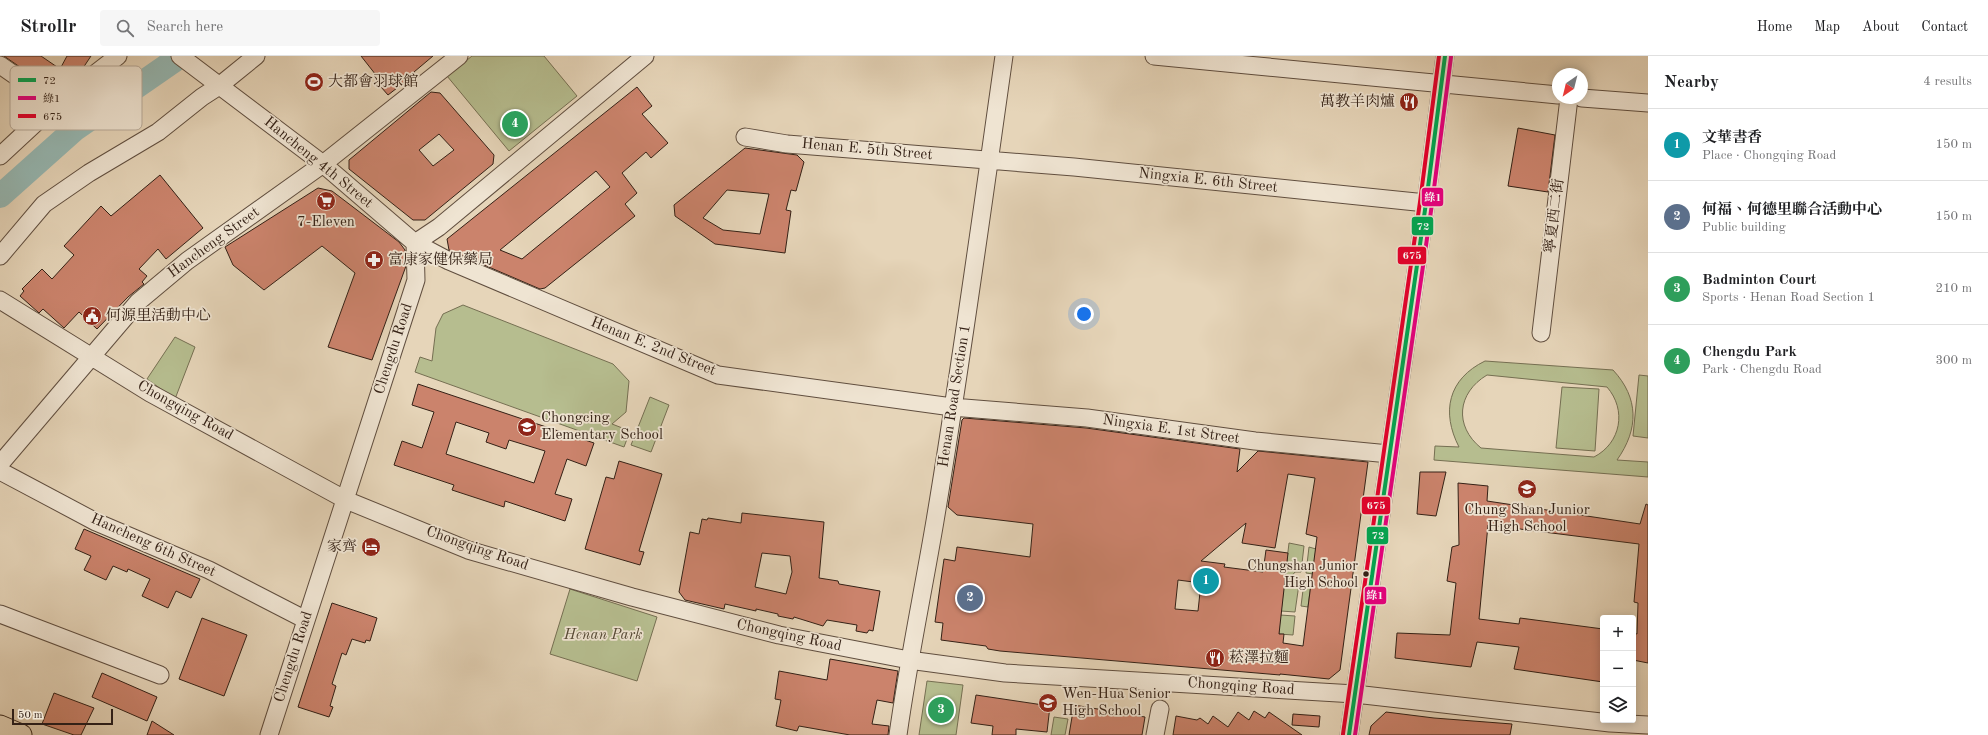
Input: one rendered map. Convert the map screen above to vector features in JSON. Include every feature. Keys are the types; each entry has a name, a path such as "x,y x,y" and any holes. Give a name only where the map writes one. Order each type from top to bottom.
{"main road":[{"path":"0,726 21,735"}],"street":[{"path":"105,66 118,56"},
{"name":"Hancheng 4th Street","path":"180,56 324,164 415,243"},
{"path":"0,256 44,204 89,173 158,132 256,56"},
{"name":"Hancheng Street","path":"0,464 138,302 181,266 324,164 459,56"},
{"path":"415,243 439,227 645,56"},
{"name":"Henan Road Section 1","path":"898,735 909,660 935,521 952,407 972,290 1004,56"},
{"path":"1154,56 1441,85 1552,94"},
{"path":"1349,735 1426,203 1445,56"},
{"path":"0,65 10,72"},
{"path":"1588,99 1648,104"},
{"name":"寧夏西二街","path":"1541,333 1568,104"},
{"path":"0,156 28,130"},
{"name":"Henan E. 5th Street","path":"745,137 787,144 989,160"},
{"name":"Ningxia E. 6th Street","path":"989,160 1074,167 1426,203"},
{"name":"Henan E. 2nd Street","path":"415,243 456,264 718,374 952,407"},
{"name":"Chengdu Road","path":"269,735 416,280 415,243"},
{"name":"Chongqing Road","path":"0,300 150,392 346,500 468,550 587,585 779,636 909,660 1005,672 1355,694 1610,723 1648,725"},
{"name":"Ningxia E. 1st Street","path":"952,407 1087,418 1255,441 1389,454"},
{"name":"Hancheng 6th Street","path":"0,471 96,522 209,570 306,620"},
{"path":"0,614 160,675"},
{"path":"1155,735 1160,709"}],"green space":[{"path":"472,56 544,56 577,96 509,151 447,76"},
{"path":"463,305 613,364 629,381 626,412 612,424 630,431 624,447 415,372 420,357 432,361 436,328 443,314"},
{"path":"175,337 195,347 175,399 147,379"},
{"path":"1485,361 1613,370 1622,381 1628,392 1633,414 1629,437 1617,460 1648,462 1648,477 1434,460 1435,446 1459,447 1453,434 1450,421 1451,398 1463,377 1473,368","holes":["1487,375 1607,387 1617,406 1619,416 1618,425 1615,435 1610,443 1603,451 1594,457 1481,448 1466,430 1463,420 1465,400 1477,382"]},
{"path":"1639,375 1648,376 1648,438 1633,436"},
{"path":"1562,387 1599,389 1595,451 1556,448"},
{"path":"650,397 669,405 651,452 631,445"},
{"path":"1289,543 1304,546 1301,572 1295,572 1291,577 1293,582 1299,584 1295,612 1281,611"},
{"path":"1309,547 1316,549 1313,574 1306,573"},
{"path":"1304,582 1311,583 1308,607 1301,606"},
{"name":"Henan Park","path":"570,589 657,617 637,681 550,654"},
{"path":"1280,615 1295,616 1293,635 1279,634"},
{"path":"927,681 963,685 956,735 919,735"},
{"path":"1054,717 1068,719 1065,735 1051,735"}],"building":[{"path":"4,56 41,56 56,66 18,66"},
{"path":"67,56 91,56 84,66 62,66"},
{"path":"361,56 433,56 414,72 415,74 388,95 381,87 383,84"},
{"path":"637,87 652,106 642,114 668,143 651,158 646,152 622,173 637,193 625,204 635,216 545,288 540,289 449,250 447,239","holes":["596,171 610,187 522,259 500,250"]},
{"path":"431,92 440,93 494,155 493,164 425,220 413,220 349,169 349,160","holes":["439,134 454,150 433,166 419,150"]},
{"path":"1518,128 1555,135 1548,192 1508,186"},
{"path":"745,148 797,155 804,162 796,191 791,190 786,210 791,211 785,253 715,244 675,216 674,205","holes":["727,190 769,194 760,234 723,230 703,218"]},
{"path":"160,175 203,228 166,259 158,249 139,269 147,276 142,282 144,284 128,297 97,329 79,312 64,328 43,309 39,313 20,296 24,291 22,289 42,269 52,279 74,255 64,246 101,206 111,216"},
{"path":"318,188 332,191 399,242 405,250 406,266 372,360 328,347 355,273 322,246 264,290 233,265 225,247"},
{"path":"418,384 594,443 586,466 567,459 555,494 572,499 565,521 505,501 504,507 452,490 454,485 394,465 402,441 422,448 434,412 412,405","holes":["456,422 489,433 486,442 506,449 509,440 545,451 534,483 446,454"]},
{"path":"964,418 1086,428 1240,449 1237,472 1258,451 1368,462 1340,670 1329,679 1000,651 988,649 986,646 941,640 943,623 935,622 944,559 955,561 957,547 1030,557 1033,524 957,515 948,507 962,420","holes":["1288,474 1315,478 1306,534 1317,537 1303,646 1283,643 1284,634 1279,634 1288,553 1266,550 1263,572 1224,567 1225,564 1201,561 1246,523 1242,543 1275,548","1178,580 1201,583 1198,611 1175,609"]},
{"path":"619,461 662,474 639,551 644,552 640,565 585,549 606,477 614,479"},
{"path":"1420,472 1446,472 1436,516 1417,514"},
{"path":"1458,483 1488,486 1487,501 1640,524 1646,504 1648,505 1648,663 1636,661 1638,603 1634,602 1639,544 1488,525 1479,619 1519,624 1520,618 1600,629 1600,682 1514,669 1519,647 1477,642 1471,667 1395,658 1397,633 1450,635 1456,583 1447,581 1452,547 1459,545"},
{"path":"742,513 824,522 819,578 838,581 839,584 880,591 873,631 869,630 867,633 856,631 857,625 827,620 823,626 794,617 793,619 778,616 778,614 756,609 756,611 725,604 724,609 685,600 679,592 690,532 699,534 702,519 707,520 708,518 741,523","holes":["762,553 790,556 792,572 786,594 755,587"]},
{"path":"84,529 200,579 191,598 176,591 168,608 142,596 150,579 128,569 127,572 113,566 106,580 84,570 91,556 75,549"},
{"path":"332,603 377,618 370,641 366,640 365,643 352,639 346,655 342,653 332,684 336,686 330,706 333,707 329,717 298,707"},
{"path":"202,618 247,635 224,696 179,679"},
{"path":"830,659 898,671 893,703 877,700 872,724 889,726 888,735 850,735 799,726 797,731 776,726 781,700 775,699 779,671 827,680"},
{"path":"102,673 157,697 147,721 92,697"},
{"path":"54,693 94,708 81,735 74,735 42,724"},
{"path":"976,695 1050,706 1047,732 1016,729 1016,735 992,735 993,726 971,723"},
{"path":"1074,705 1145,717 1142,735 1069,735"},
{"path":"1254,711 1265,718 1269,712 1302,735 1173,735 1176,716 1197,720 1200,718 1208,724 1213,716 1228,727 1238,712 1249,720"},
{"path":"1386,712 1434,718 1512,724 1510,735 1369,735 1371,726"},
{"path":"1293,714 1320,716 1319,727 1292,725"},
{"path":"152,721 174,735 147,735"}],"waterway":[{"path":"142,83 181,56"},
{"path":"0,196 74,130"}],"transit line":[{"name":"675","path":"1343,734 1420,202 1439,56"},
{"name":"72","path":"1349,735 1426,203 1445,56"},
{"name":"綠1","path":"1355,735 1432,204 1451,57"}],"place":[{"name":"大都會羽球館","path":"314,82"},
{"name":"萬教羊肉爐","path":"1409,102"},
{"name":"Chengdu Park","path":"515,124"},
{"name":"7-Eleven","path":"326,201"},
{"name":"富康家健保藥局","path":"374,260"},
{"name":"何源里活動中心","path":"92,316"},
{"name":"Chongcing Elementary School","path":"527,427"},
{"name":"Chung Shan Junior High School","path":"1527,489"},
{"name":"家齊","path":"371,547"},
{"name":"Chungshan Junior High School","path":"1366,574"},
{"name":"文華書香","path":"1206,581"},
{"name":"何福、何德里聯合活動中心","path":"970,598"},
{"name":"菘澤拉麵","path":"1215,658"},
{"name":"Wen-Hua Senior High School","path":"1048,703"},
{"name":"Badminton Court","path":"941,710"}]}
